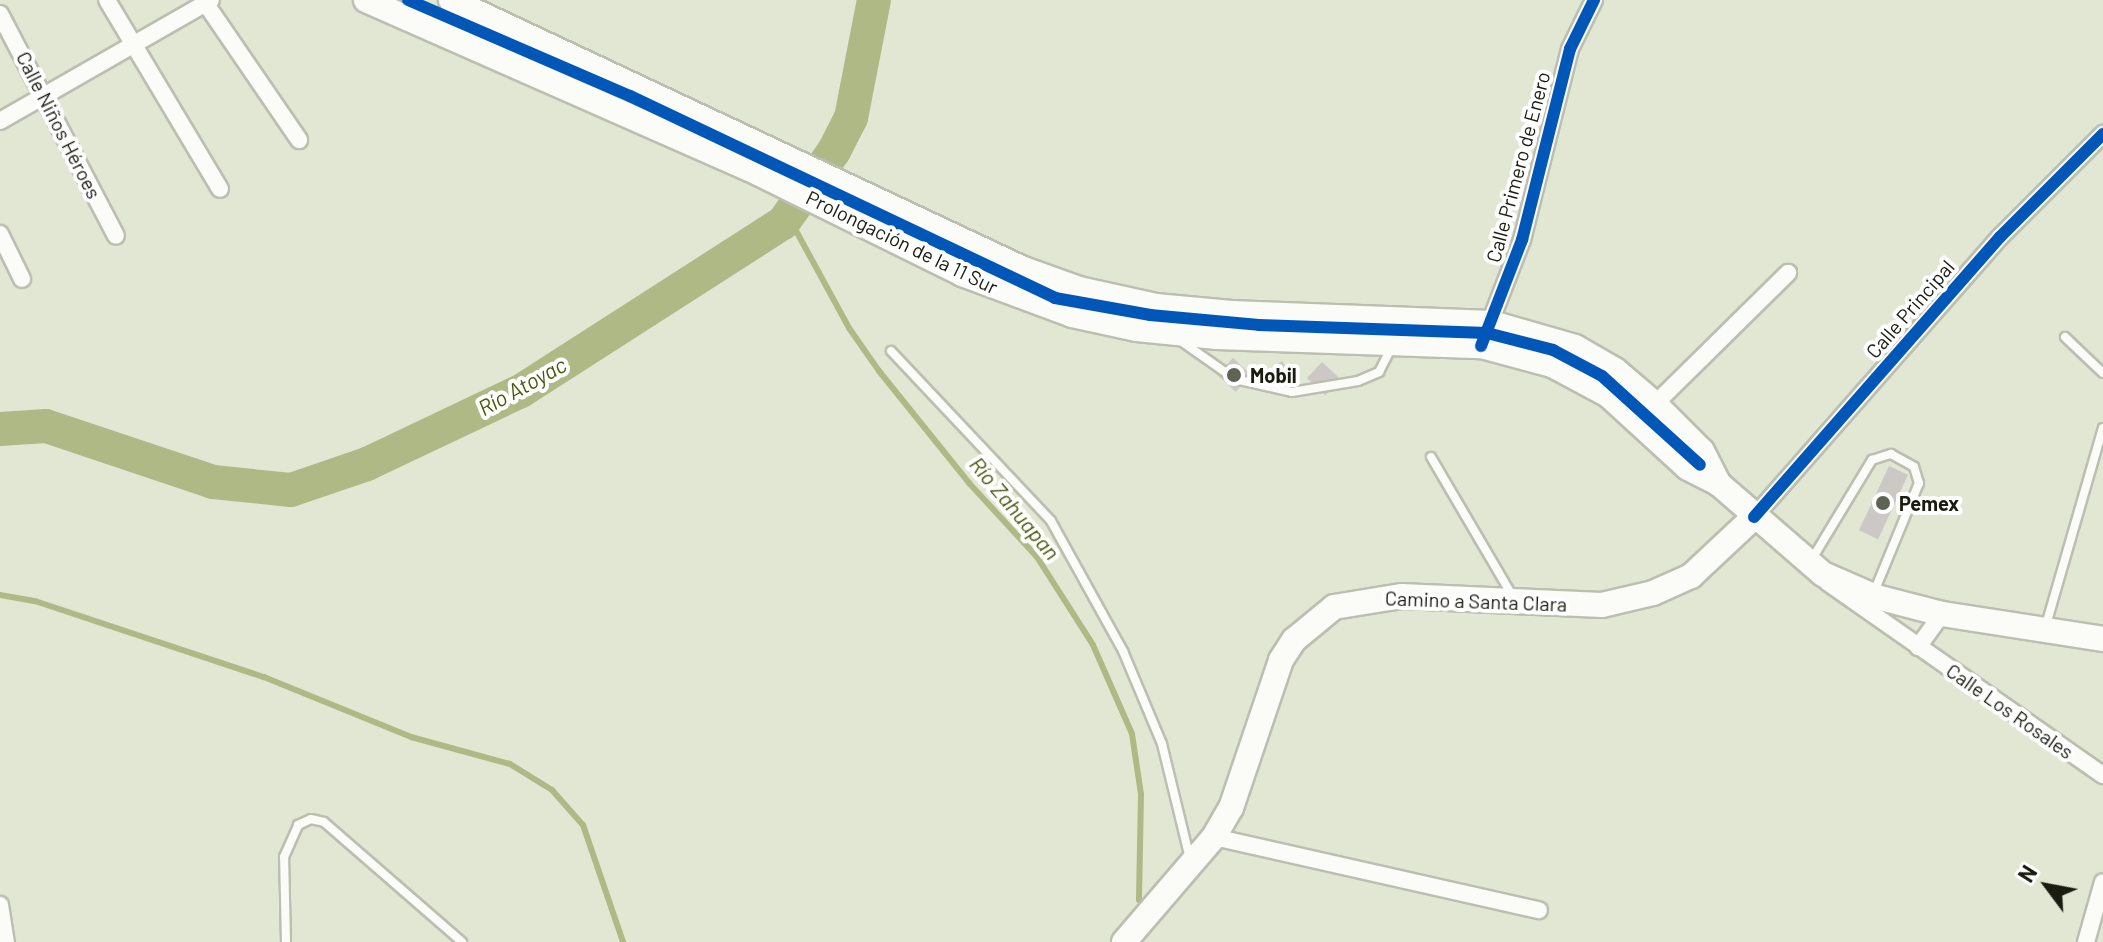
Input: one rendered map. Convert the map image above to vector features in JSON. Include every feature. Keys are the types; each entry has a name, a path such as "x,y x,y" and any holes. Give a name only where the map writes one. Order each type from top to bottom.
{"main road":[{"name":"Prolongación de la 11 Sur","path":"366,0 623,113 973,279 1072,315 1172,333 1481,346 1552,365 1583,379 1639,420 1688,468 1719,484 1809,565 1873,596 1942,614 2103,639"},
{"name":"Prolongación de la 11 Sur","path":"451,0 900,208 1021,268 1079,289 1156,306 1232,313 1492,323 1575,347 1615,370 1655,404 1702,451 1719,484"},
{"path":"1072,315 1079,289"},
{"name":"Camino a Santa Clara","path":"1124,942 1214,837 1243,774 1271,682 1294,640 1334,607 1362,599 1402,596 1602,605 1653,593 1691,576 1754,517"}],"street":[{"path":"107,0 135,41 220,189"},
{"name":"Calle Primero de Enero","path":"1481,346 1522,240 1570,49 1594,0"},
{"path":"0,121 208,2 299,140"},
{"name":"Calle Niños Héroes","path":"0,14 47,95 116,236"},
{"name":"Calle Principal","path":"1754,517 2000,237 2103,134"},
{"path":"0,234 22,279"},
{"path":"1655,404 1788,273"},
{"name":"Calle Los Rosales","path":"1809,565 1852,604 2103,775"},
{"path":"1918,647 1942,614"},
{"path":"1214,837 1539,910"},
{"path":"2086,942 2103,882"},
{"path":"0,905 6,942"}],"lane":[{"path":"1172,333 1200,359 1235,379 1292,392 1336,388 1379,372 1394,344 1400,319"},
{"path":"2065,337 2103,373"},
{"path":"891,351 1051,521 1123,651 1162,744 1191,864"},
{"path":"2045,630 2103,428"},
{"path":"1809,565 1872,460 1891,454 1914,467 1919,483 1873,596"},
{"path":"1431,457 1515,601"},
{"path":"286,942 284,857 298,825 311,819 324,822 462,942"}],"building":[{"name":"Mobil","path":"1233,358 1251,375 1236,392 1217,375"},
{"name":"Mobil","path":"1282,361 1296,380 1277,395 1263,375"},
{"name":"Mobil","path":"1322,362 1340,379 1325,395 1307,378"},
{"name":"Pemex","path":"1889,466 1908,475 1878,539 1859,530"}],"waterway":[{"name":"Río Atoyac","path":"0,429 46,426 213,482 291,490 367,464 521,391 783,223 834,151 851,118 874,0"},
{"name":"Río Zahuapan","path":"788,216 849,328 879,371 969,483 1037,557 1093,645 1132,734 1141,794 1139,900"},
{"path":"0,595 35,601 264,677 411,737 510,764 552,790 583,825 623,942"}],"cycle path":[{"path":"408,0 630,96 1055,298 1150,315 1259,325 1487,333 1553,350 1602,376 1700,465"},
{"path":"1481,346 1522,240 1570,49 1594,0"},
{"path":"1754,517 2000,237 2103,134"}],"place":[{"name":"Mobil","path":"1234,375"},
{"name":"Pemex","path":"1883,503"}]}
